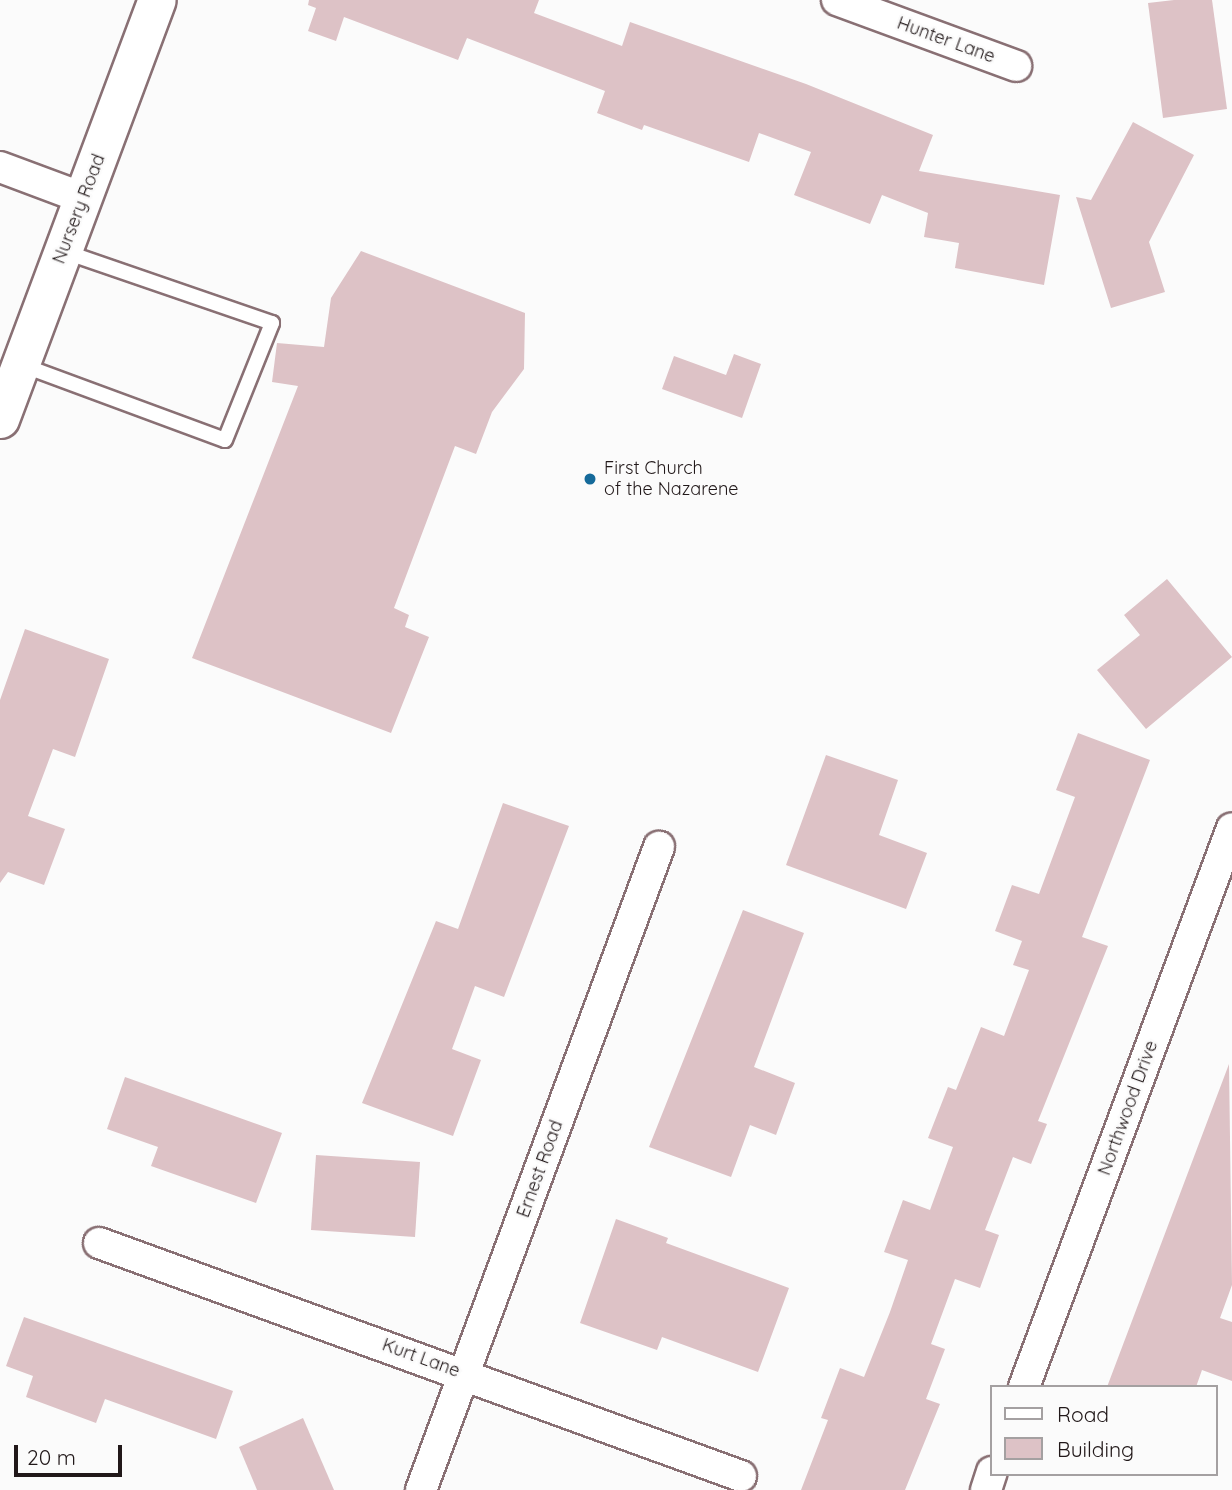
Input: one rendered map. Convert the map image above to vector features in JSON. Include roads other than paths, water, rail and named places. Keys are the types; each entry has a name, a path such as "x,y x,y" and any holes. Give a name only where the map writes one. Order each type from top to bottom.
{"street":[{"name":"Nursery Road","path":"0,419 157,0"},
{"name":"Hunter Lane","path":"838,0 1016,66"},
{"path":"0,167 83,198"},
{"name":"Northwood Drive","path":"1025,1385 1232,828"},
{"name":"Ernest Road","path":"421,1490 659,847"},
{"name":"Kurt Lane","path":"99,1243 741,1476"}],"lane":[{"path":"20,365 225,440 272,323 63,251"}],"place":[{"name":"First Church of the Nazarene","path":"590,479"}]}
